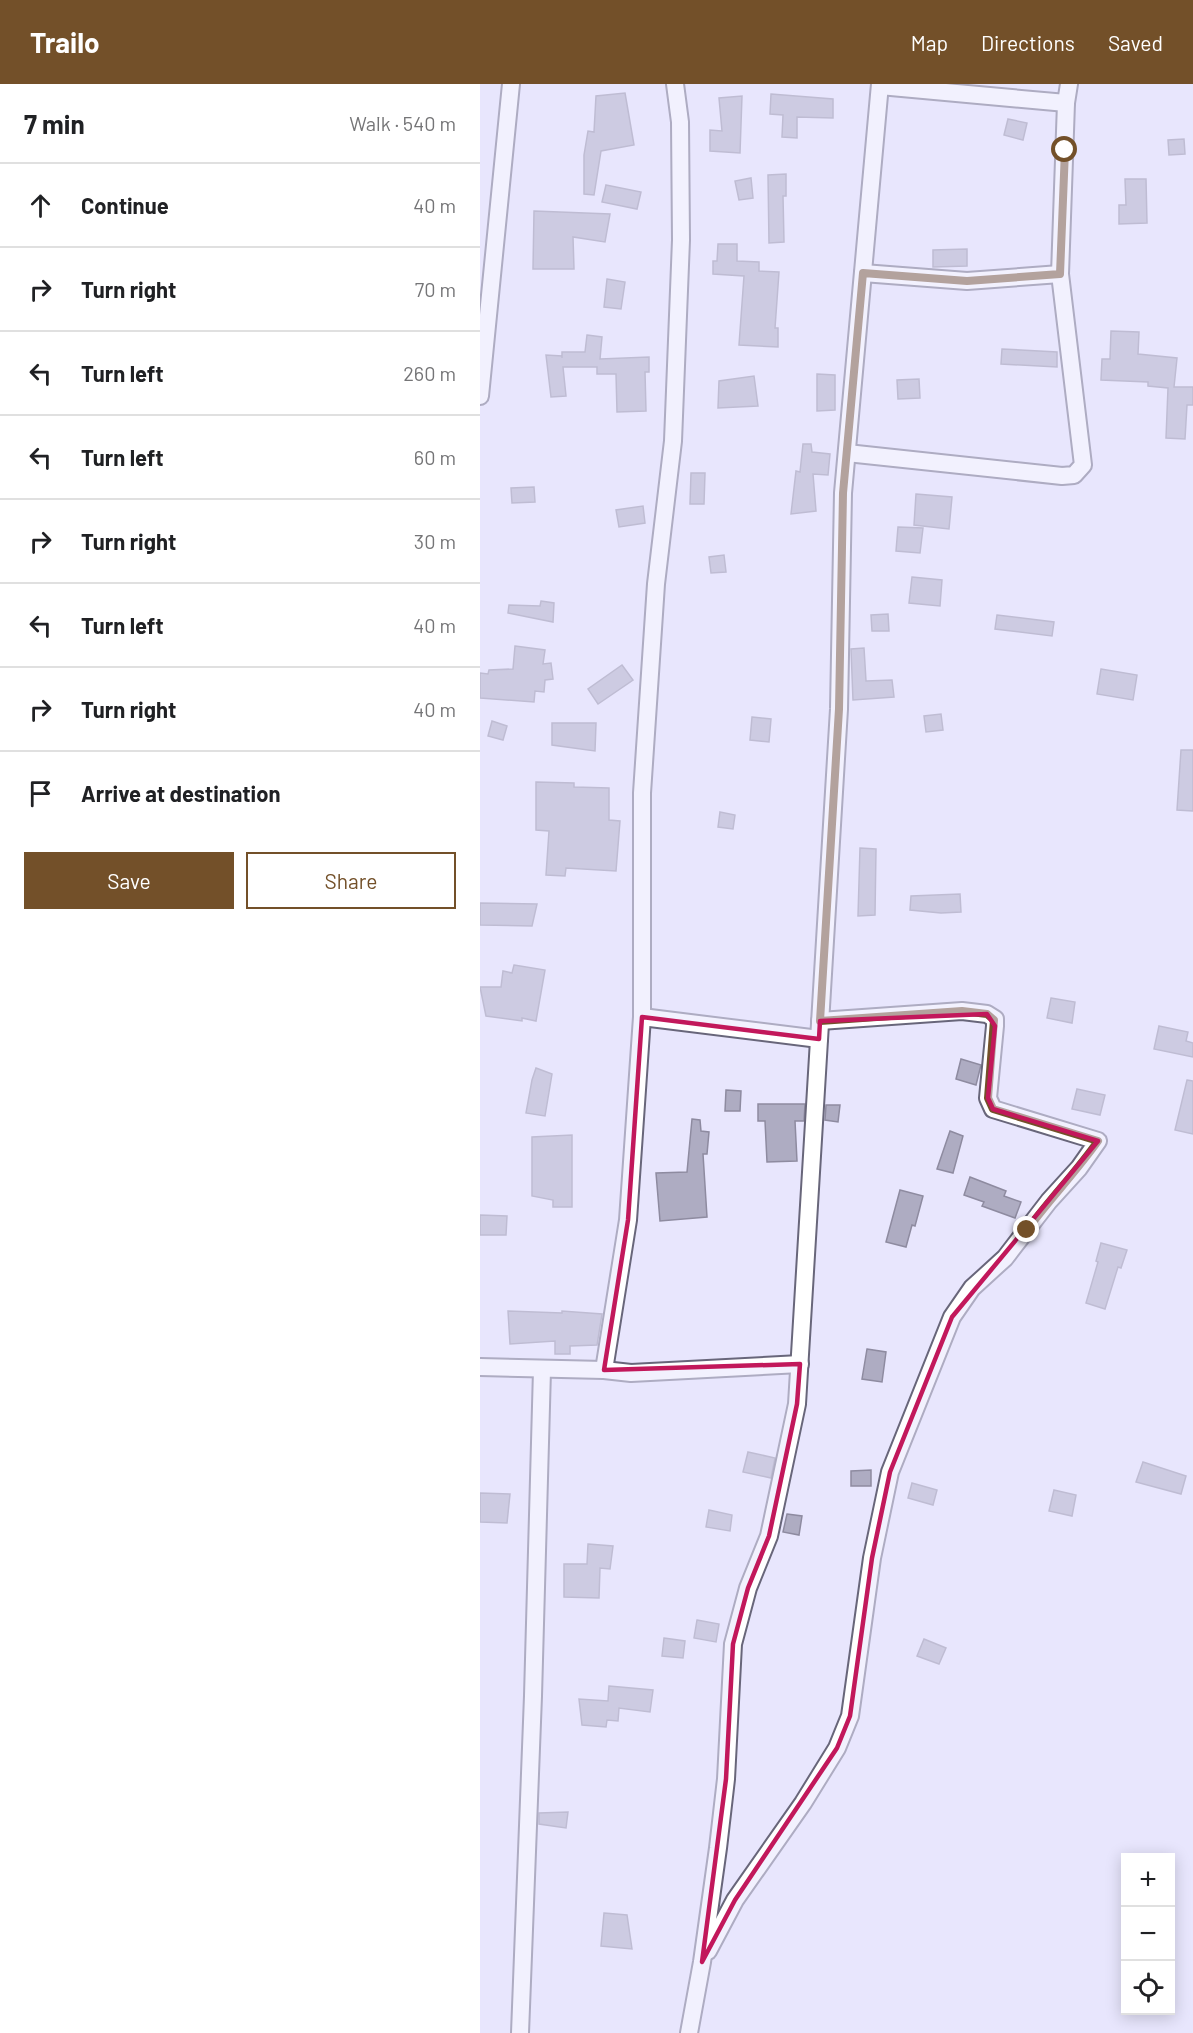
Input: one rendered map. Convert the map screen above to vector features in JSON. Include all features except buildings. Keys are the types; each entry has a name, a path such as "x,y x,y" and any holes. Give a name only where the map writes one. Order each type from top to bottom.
{"street":[{"path":"480,396 511,84"},
{"path":"604,1370 628,1220 642,1017 642,793 656,584 674,441 681,240 680,122 675,84"},
{"path":"847,453 1062,476 1074,475 1083,465 1060,274 1066,103 1069,84"},
{"path":"689,2033 702,1962 726,1779 733,1644 747,1588 769,1536 797,1404 839,709 843,493 880,85 1066,103"},
{"path":"863,273 967,281 1060,274"},
{"path":"702,1962 735,1900 803,1803 837,1748 850,1716 872,1557 890,1472 952,1317 972,1288 1005,1258 1049,1201 1079,1168 1098,1141 993,1109 988,1098 995,1026 994,1020 987,1014 962,1011 820,1021"},
{"path":"642,1017 819,1039"},
{"path":"480,1367 604,1370 631,1373 800,1365"},
{"path":"520,2033 542,1370"}],"highlighted area":[{"path":"987,1014 995,1026 988,1098 993,1109 1098,1141 952,1317 890,1472 872,1558 850,1716 837,1748 735,1900 702,1962 726,1779 733,1644 748,1588 769,1536 797,1404 800,1364 604,1370 628,1220 642,1017 819,1039 820,1021"}],"route":[{"path":"1027,1230 1079,1168 1098,1141 993,1109 988,1098 994,1020 987,1014 962,1011 820,1021 839,709 843,493 863,273 967,281 1060,274 1065,150"}]}
